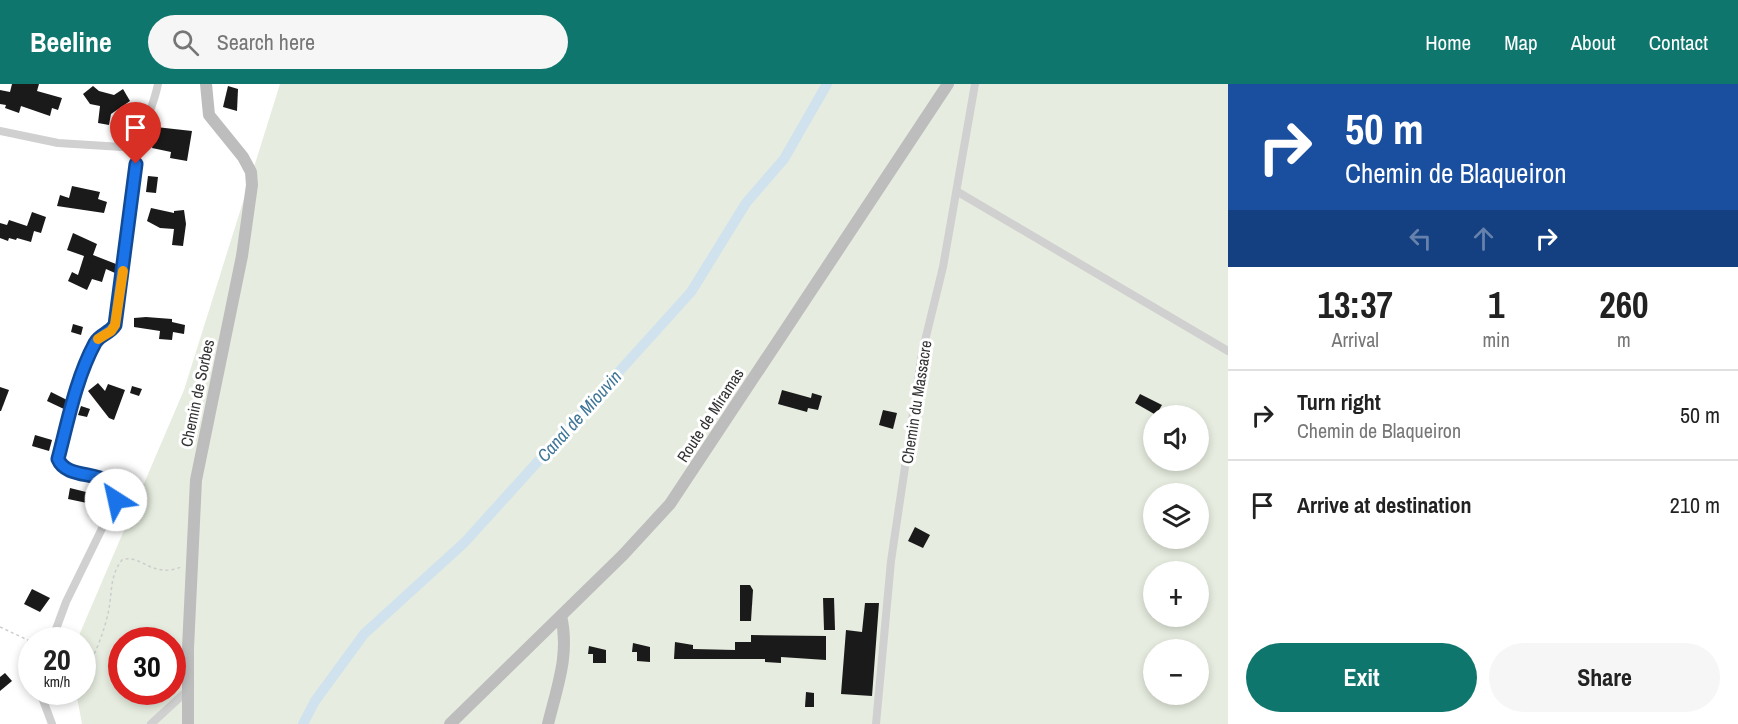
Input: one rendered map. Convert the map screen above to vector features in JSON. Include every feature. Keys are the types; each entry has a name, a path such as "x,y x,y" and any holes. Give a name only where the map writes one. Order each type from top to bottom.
{"main road":[{"name":"Chemin de Sorbes","path":"188,724 196,480 242,256 252,185 250,172 243,157 209,115 206,105 206,84"},
{"name":"Route de Miramas","path":"450,724 561,616 670,504 948,84"},
{"path":"548,724 565,657 561,616"}],"street":[{"path":"57,627 66,602 116,500 114,488 107,480 67,468 58,459 73,404 92,349 101,335 111,331 118,310 138,148 143,125 153,108 158,84"},
{"name":"Chemin du Massacre","path":"876,724 891,561 922,353 958,192 975,84"},
{"path":"0,131 58,143 138,148"},
{"path":"958,192 1228,351"},
{"path":"152,724 188,690"},
{"path":"43,705 51,724"}],"path":[{"path":"96,647 109,610 109,597 115,571 122,560 133,560 164,572 192,562"},
{"path":"0,627 18,635"}],"shaded area":[{"path":"280,84 1228,84 1228,724 82,724 78,705 96,705 96,627 83,627 184,390"}],"building":[{"path":"12,84 39,84 37,91 62,98 58,110 52,108 50,116 21,106 19,113 5,108 6,105 0,104 0,90 10,92"},
{"path":"93,86 99,91 114,95 123,89 130,101 111,114 109,125 98,123 100,106 90,104 83,94"},
{"path":"228,86 238,89 237,111 223,107"},
{"path":"156,127 192,131 187,161 170,158 171,152 152,148"},
{"path":"148,176 158,177 156,193 146,192"},
{"path":"72,186 100,192 98,199 107,202 104,213 57,206 60,195 69,198"},
{"path":"151,208 174,213 174,211 184,210 186,224 183,246 172,245 174,229 160,228 147,221"},
{"path":"32,212 46,217 41,233 34,231 31,242 17,238 16,240 9,238 8,241 0,238 0,223 7,225 9,220 27,226"},
{"path":"73,233 97,244 93,255 116,264 115,273 106,269 102,282 92,279 87,290 68,281 72,272 78,275 84,256 67,250"},
{"path":"134,318 172,319 172,322 185,325 184,334 173,332 172,340 159,339 160,331 134,327"},
{"path":"73,324 83,327 81,335 71,332"},
{"path":"98,383 105,391 108,384 125,390 114,420 109,418 88,391"},
{"path":"132,386 142,389 139,396 130,393"},
{"path":"0,387 9,390 1,411 0,411"},
{"path":"782,390 811,398 812,393 822,396 818,410 808,408 807,412 778,404"},
{"path":"51,392 69,401 66,410 47,401"},
{"path":"1140,394 1162,405 1143,405 1143,408 1135,403"},
{"path":"81,406 90,409 87,417 78,415"},
{"path":"883,410 897,413 893,429 879,425"},
{"path":"35,435 52,440 49,451 32,446"},
{"path":"70,488 90,493 87,503 68,499"},
{"path":"915,527 930,535 923,548 908,541"},
{"path":"740,585 750,585 753,590 751,621 740,621"},
{"path":"32,589 50,598 40,612 24,604"},
{"path":"823,598 834,598 835,630 824,630"},
{"path":"865,603 879,603 872,696 841,694 846,630 862,632"},
{"path":"751,635 826,636 826,660 781,657 781,663 765,662 765,659 674,659 675,642 693,645 693,649 735,650 735,642 751,642"},
{"path":"633,643 650,647 650,662 637,661 637,652 632,652"},
{"path":"589,646 606,650 606,663 593,663 593,654 588,654"},
{"path":"5,673 12,681 0,691 0,677"},
{"path":"806,692 814,693 814,707 805,707"}],"waterway":[{"name":"Canal de Miouvin","path":"303,724 315,701 364,634 465,542 691,292 746,203 784,159 827,84"}],"slow traffic":[{"path":"98,339 101,335 111,331 115,325 123,271"}],"route":[{"path":"116,500 114,488 107,480 62,466 58,459 73,404 92,349 101,335 111,331 115,325 136,164"}]}
